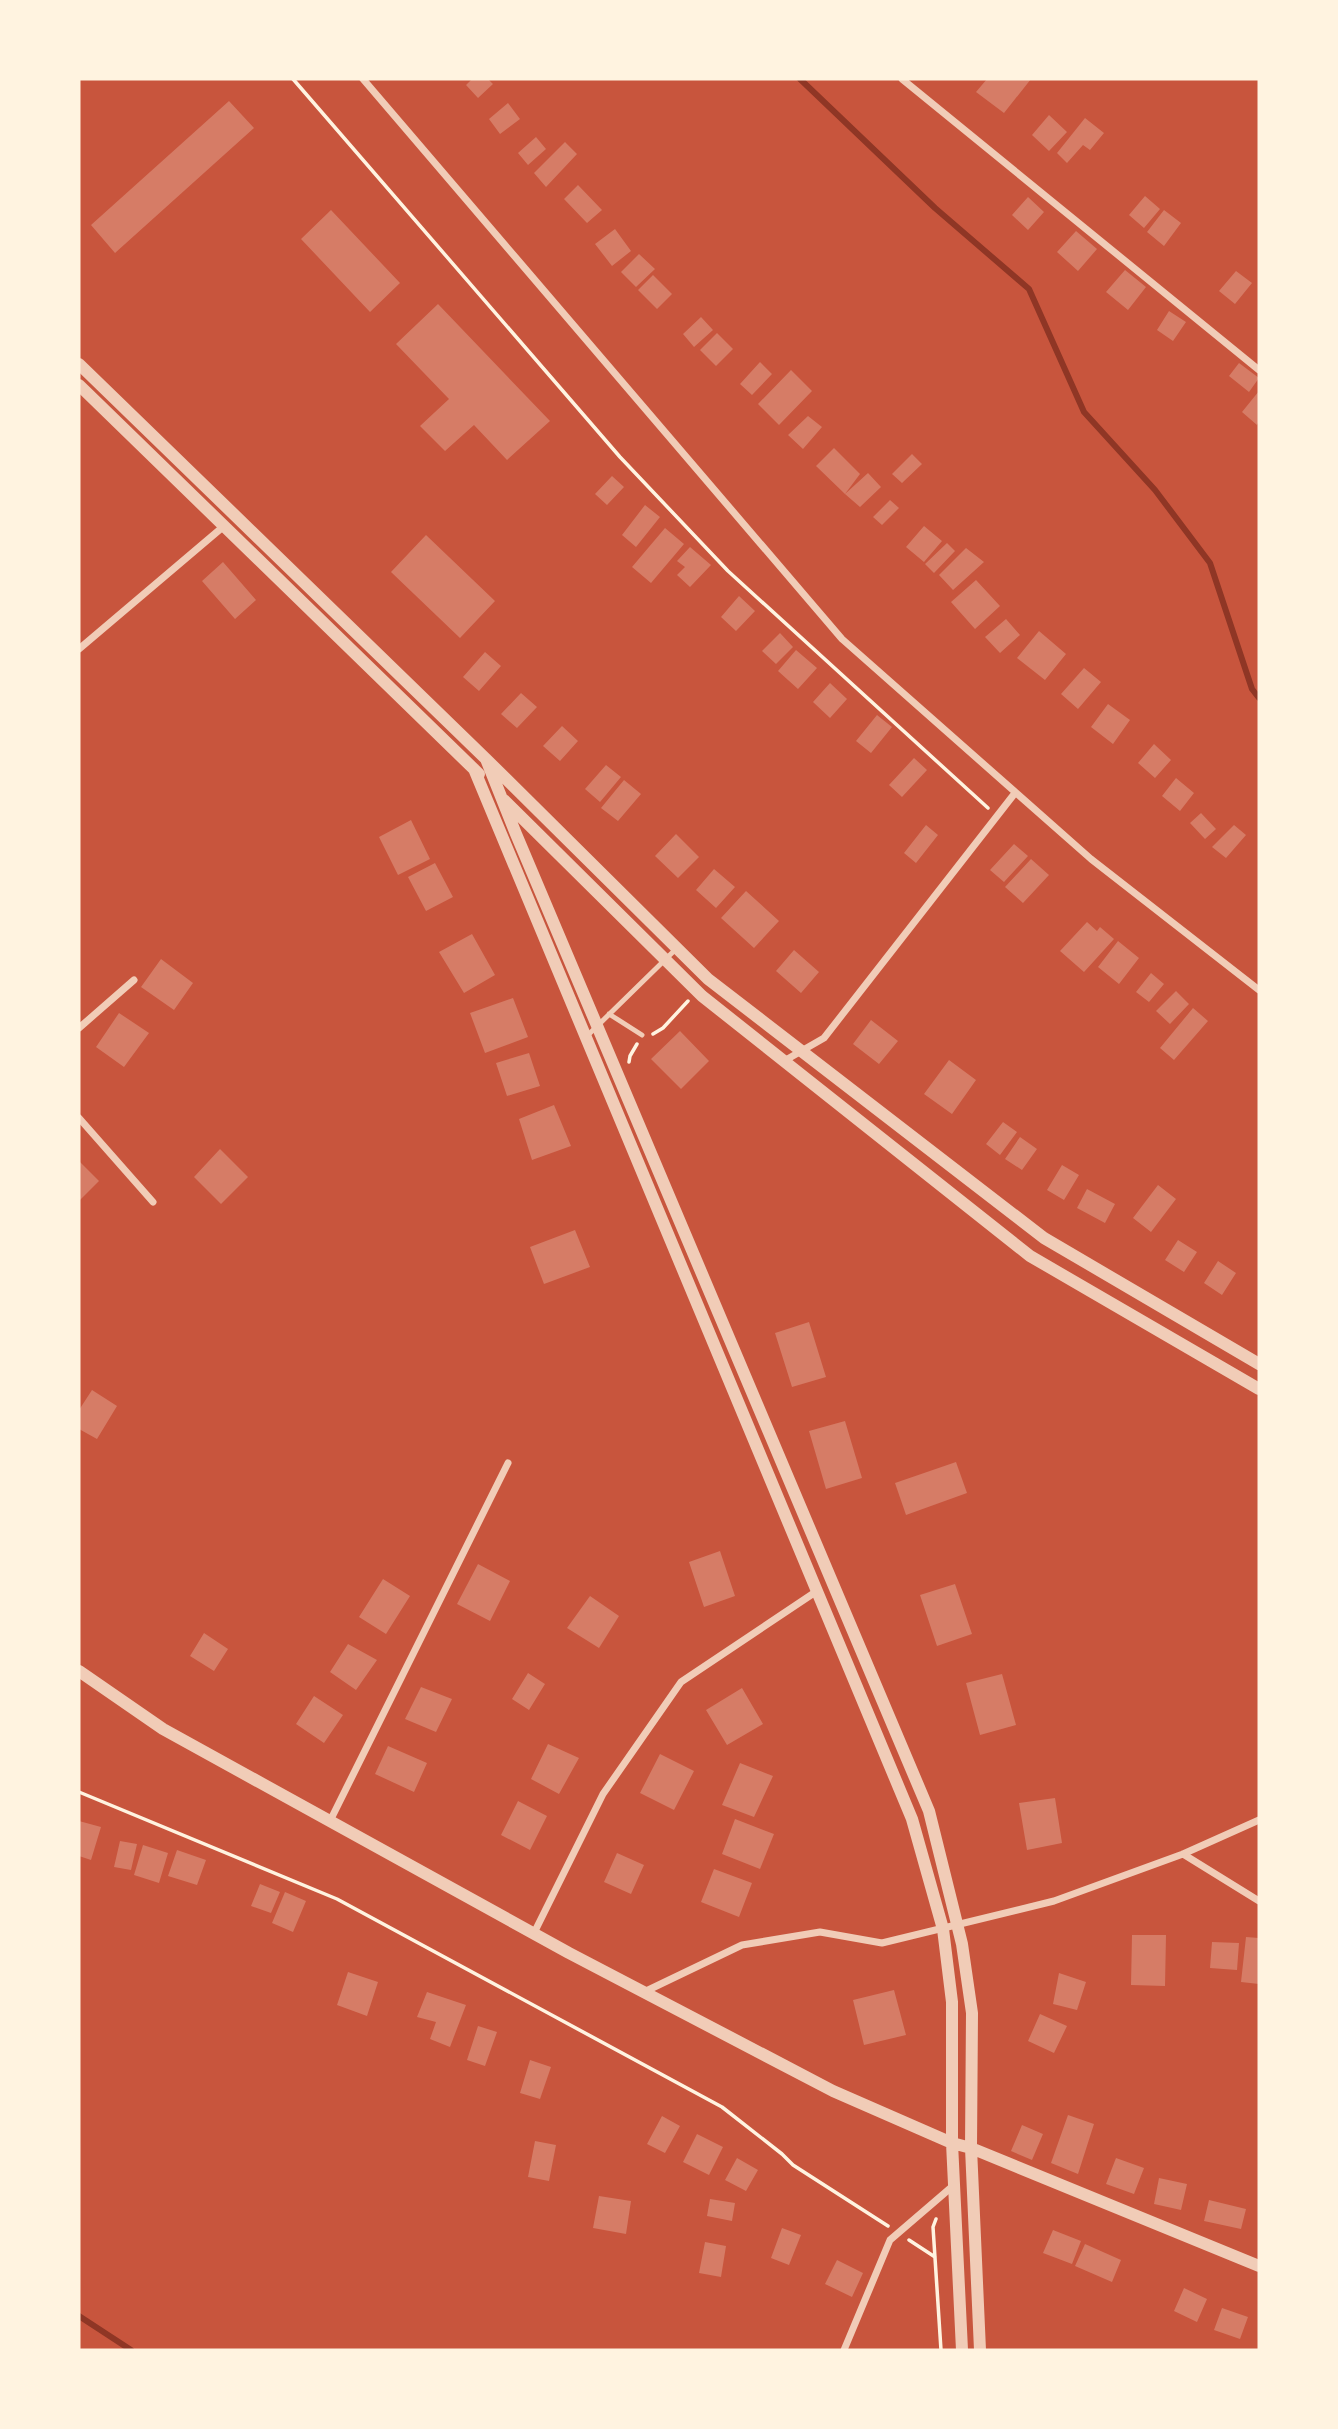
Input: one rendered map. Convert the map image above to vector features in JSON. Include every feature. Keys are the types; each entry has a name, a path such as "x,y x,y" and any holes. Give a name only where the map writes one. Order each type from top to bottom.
{"street":[{"path":"363,79 842,639 1091,859 1259,990"},
{"path":"902,79 1259,370"},
{"path":"79,364 486,759 708,979 1044,1238 1259,1364"},
{"path":"79,385 474,769 702,996 1030,1256 1259,1389"},
{"path":"79,649 224,526"},
{"path":"486,759 929,1811 958,1926 972,2013 971,2148 980,2350"},
{"path":"474,769 912,1819 943,1929 952,2002 952,2143 962,2350"},
{"path":"784,1061 824,1038 1015,793"},
{"path":"79,1028 134,980"},
{"path":"79,1118 153,1202"},
{"path":"330,1821 508,1463"},
{"path":"534,1933 603,1794 681,1682 817,1591"},
{"path":"79,1672 163,1729 534,1933 833,2091 952,2143 971,2148 1259,2266"},
{"path":"644,1992 742,1945 820,1932 881,1943 1054,1901 1183,1854 1259,1819"},
{"path":"1183,1854 1259,1901"},
{"path":"844,2350 890,2240 954,2185"}],"lane":[{"path":"586,1037 677,948"},
{"path":"609,1014 642,1035"}],"path":[{"path":"293,79 620,457 728,570 997,816"},
{"path":"79,1792 349,1905 722,2107 793,2165 935,2257"}],"building":[{"path":"472,79 488,79 493,84 478,98 466,85"},
{"path":"987,79 1031,79 1004,113 976,92"},
{"path":"229,101 254,128 115,253 91,225"},
{"path":"508,103 520,119 500,134 489,119"},
{"path":"1049,115 1067,132 1049,151 1032,135"},
{"path":"1085,118 1104,133 1090,150 1083,145 1067,163 1057,153"},
{"path":"536,137 546,149 528,165 518,153"},
{"path":"565,142 577,154 546,187 534,173"},
{"path":"578,185 602,210 587,223 564,199"},
{"path":"1145,196 1160,209 1144,228 1129,215"},
{"path":"1028,197 1044,212 1028,230 1012,215"},
{"path":"331,210 400,283 370,312 301,239"},
{"path":"1164,210 1181,223 1164,246 1147,232"},
{"path":"615,229 631,251 612,266 595,244"},
{"path":"1076,231 1097,249 1078,271 1057,252"},
{"path":"639,254 655,269 636,287 621,272"},
{"path":"1125,270 1146,287 1128,310 1106,292"},
{"path":"1236,271 1252,283 1235,304 1219,291"},
{"path":"653,275 672,294 657,309 638,290"},
{"path":"438,304 550,421 507,460 474,425 445,451 420,426 449,399 396,344"},
{"path":"1169,311 1186,322 1173,341 1157,330"},
{"path":"701,317 713,330 694,347 683,334"},
{"path":"717,333 733,349 716,366 700,350"},
{"path":"760,362 772,374 752,395 740,384"},
{"path":"1239,363 1259,378 1249,392 1229,376"},
{"path":"791,370 812,391 779,425 758,404"},
{"path":"1259,391 1259,421 1257,425 1242,412"},
{"path":"808,416 822,427 803,449 788,435"},
{"path":"834,448 860,474 845,494 816,466"},
{"path":"912,454 922,464 902,483 892,474"},
{"path":"868,473 881,487 860,507 845,494"},
{"path":"612,476 624,487 607,505 595,494"},
{"path":"890,500 899,508 882,525 873,517"},
{"path":"645,505 660,517 636,547 622,535"},
{"path":"924,526 942,541 924,562 906,547"},
{"path":"665,528 684,544 651,583 632,567"},
{"path":"426,535 495,601 460,638 391,572"},
{"path":"947,543 955,551 934,573 925,564"},
{"path":"690,547 711,565 690,587 677,575 685,567 677,561"},
{"path":"966,548 984,562 953,590 939,575"},
{"path":"223,562 256,600 235,619 202,581"},
{"path":"976,580 1000,606 975,629 951,602"},
{"path":"739,596 755,611 736,631 721,617"},
{"path":"1006,619 1020,635 1000,653 985,637"},
{"path":"1039,631 1066,654 1045,680 1017,658"},
{"path":"780,633 793,647 776,664 762,651"},
{"path":"796,650 817,668 798,689 778,671"},
{"path":"485,652 501,666 479,691 463,677"},
{"path":"1084,668 1101,682 1078,709 1061,694"},
{"path":"830,683 847,699 830,718 813,702"},
{"path":"521,693 537,707 517,728 501,714"},
{"path":"1108,704 1130,720 1113,744 1091,727"},
{"path":"877,715 892,727 871,753 856,741"},
{"path":"562,726 578,741 560,761 543,746"},
{"path":"1154,744 1171,760 1155,778 1138,763"},
{"path":"914,758 927,770 902,797 889,785"},
{"path":"606,765 621,777 600,802 585,789"},
{"path":"1176,778 1194,793 1180,811 1162,796"},
{"path":"624,780 641,794 618,821 601,808"},
{"path":"1201,813 1216,829 1205,839 1190,823"},
{"path":"411,820 430,859 398,875 379,837"},
{"path":"926,825 938,835 916,863 904,853"},
{"path":"1234,825 1246,835 1226,858 1212,847"},
{"path":"676,834 699,857 678,878 655,856"},
{"path":"1014,844 1028,856 1004,882 990,870"},
{"path":"1031,859 1049,875 1023,903 1005,887"},
{"path":"435,863 453,897 426,911 408,877"},
{"path":"714,869 735,887 716,908 696,890"},
{"path":"746,891 779,921 754,948 721,918"},
{"path":"1087,922 1097,931 1100,927 1114,939 1084,972 1060,951"},
{"path":"472,934 495,975 464,993 439,952"},
{"path":"1118,941 1139,958 1119,984 1098,967"},
{"path":"794,950 819,972 801,993 776,971"},
{"path":"161,959 193,983 174,1010 141,987"},
{"path":"1151,973 1164,984 1149,1002 1136,992"},
{"path":"1176,991 1189,1004 1170,1024 1156,1011"},
{"path":"513,998 528,1037 485,1053 470,1013"},
{"path":"1193,1008 1208,1021 1174,1060 1160,1048"},
{"path":"119,1013 149,1033 124,1067 96,1047"},
{"path":"871,1020 898,1041 879,1064 853,1044"},
{"path":"680,1031 709,1061 681,1089 651,1059"},
{"path":"529,1053 540,1086 507,1096 496,1063"},
{"path":"949,1060 976,1080 952,1114 924,1094"},
{"path":"554,1105 571,1146 532,1160 519,1119"},
{"path":"1003,1122 1017,1132 1000,1155 986,1144"},
{"path":"1020,1137 1037,1149 1022,1170 1005,1159"},
{"path":"220,1149 248,1177 221,1204 194,1177"},
{"path":"79,1161 99,1181 79,1201"},
{"path":"1062,1165 1079,1175 1064,1200 1047,1190"},
{"path":"1158,1185 1176,1199 1151,1232 1133,1218"},
{"path":"1087,1189 1115,1204 1105,1223 1077,1208"},
{"path":"575,1230 590,1267 544,1284 530,1247"},
{"path":"1178,1240 1197,1252 1184,1272 1165,1260"},
{"path":"1218,1261 1236,1273 1222,1295 1204,1283"},
{"path":"809,1322 826,1377 792,1387 775,1333"},
{"path":"92,1390 117,1406 97,1439 79,1429 79,1410"},
{"path":"845,1421 862,1478 826,1489 809,1431"},
{"path":"956,1462 967,1493 906,1515 895,1483"},
{"path":"720,1551 735,1596 704,1607 689,1562"},
{"path":"478,1564 510,1581 490,1621 457,1604"},
{"path":"383,1579 410,1596 386,1634 359,1617"},
{"path":"955,1584 972,1634 937,1646 920,1595"},
{"path":"590,1596 619,1616 599,1648 567,1628"},
{"path":"204,1633 228,1649 214,1671 190,1656"},
{"path":"348,1644 377,1660 356,1690 330,1672"},
{"path":"528,1673 545,1684 529,1710 512,1699"},
{"path":"1002,1674 1016,1725 980,1735 966,1683"},
{"path":"421,1687 452,1699 436,1732 405,1719"},
{"path":"742,1688 763,1724 727,1745 706,1710"},
{"path":"314,1696 343,1715 324,1743 296,1724"},
{"path":"548,1744 579,1758 559,1794 531,1779"},
{"path":"388,1746 427,1763 414,1792 375,1774"},
{"path":"660,1754 694,1771 674,1810 640,1793"},
{"path":"740,1763 773,1776 754,1817 722,1805"},
{"path":"1055,1798 1062,1843 1027,1850 1019,1803"},
{"path":"518,1801 547,1816 530,1850 501,1835"},
{"path":"735,1819 774,1834 760,1869 722,1854"},
{"path":"79,1821 101,1827 91,1860 79,1856"},
{"path":"120,1841 137,1844 131,1870 114,1867"},
{"path":"143,1845 168,1853 159,1883 134,1875"},
{"path":"177,1850 206,1860 197,1885 168,1876"},
{"path":"617,1853 644,1865 631,1894 604,1882"},
{"path":"714,1869 752,1883 739,1917 701,1902"},
{"path":"260,1884 280,1892 271,1913 251,1906"},
{"path":"285,1892 306,1901 293,1932 272,1923"},
{"path":"1132,1935 1166,1935 1165,1986 1131,1985"},
{"path":"1246,1937 1259,1938 1259,1984 1241,1982"},
{"path":"1212,1942 1239,1943 1237,1970 1210,1968"},
{"path":"348,1972 378,1982 367,2016 337,2005"},
{"path":"1059,1973 1086,1982 1077,2010 1053,2004"},
{"path":"894,1990 906,2035 864,2045 853,2000"},
{"path":"427,1992 466,2005 450,2047 430,2039 436,2022 417,2017"},
{"path":"1040,2014 1067,2026 1054,2053 1028,2041"},
{"path":"478,2026 497,2032 485,2066 467,2060"},
{"path":"530,2060 551,2067 540,2099 520,2093"},
{"path":"1068,2115 1094,2124 1078,2174 1051,2163"},
{"path":"662,2116 680,2126 665,2153 647,2144"},
{"path":"1022,2125 1043,2134 1032,2160 1011,2151"},
{"path":"697,2134 723,2147 709,2175 683,2162"},
{"path":"535,2141 556,2145 549,2181 528,2177"},
{"path":"737,2158 758,2170 746,2191 725,2180"},
{"path":"1116,2158 1144,2168 1134,2194 1106,2184"},
{"path":"1159,2178 1187,2184 1181,2210 1154,2204"},
{"path":"599,2196 631,2201 626,2234 593,2228"},
{"path":"710,2199 735,2203 732,2221 707,2216"},
{"path":"1209,2200 1246,2209 1241,2229 1204,2221"},
{"path":"782,2228 801,2235 789,2265 771,2258"},
{"path":"1053,2230 1081,2241 1072,2264 1043,2253"},
{"path":"705,2242 726,2246 721,2277 699,2273"},
{"path":"1085,2244 1121,2260 1112,2282 1075,2266"},
{"path":"837,2260 863,2273 852,2297 825,2284"},
{"path":"1184,2288 1207,2299 1197,2322 1174,2311"},
{"path":"1222,2308 1248,2317 1240,2339 1214,2330"}],"waterway":[{"path":"800,79 935,208 1029,289 1084,412 1155,490 1210,563 1252,689 1259,698"},
{"path":"79,2316 131,2350"}]}
